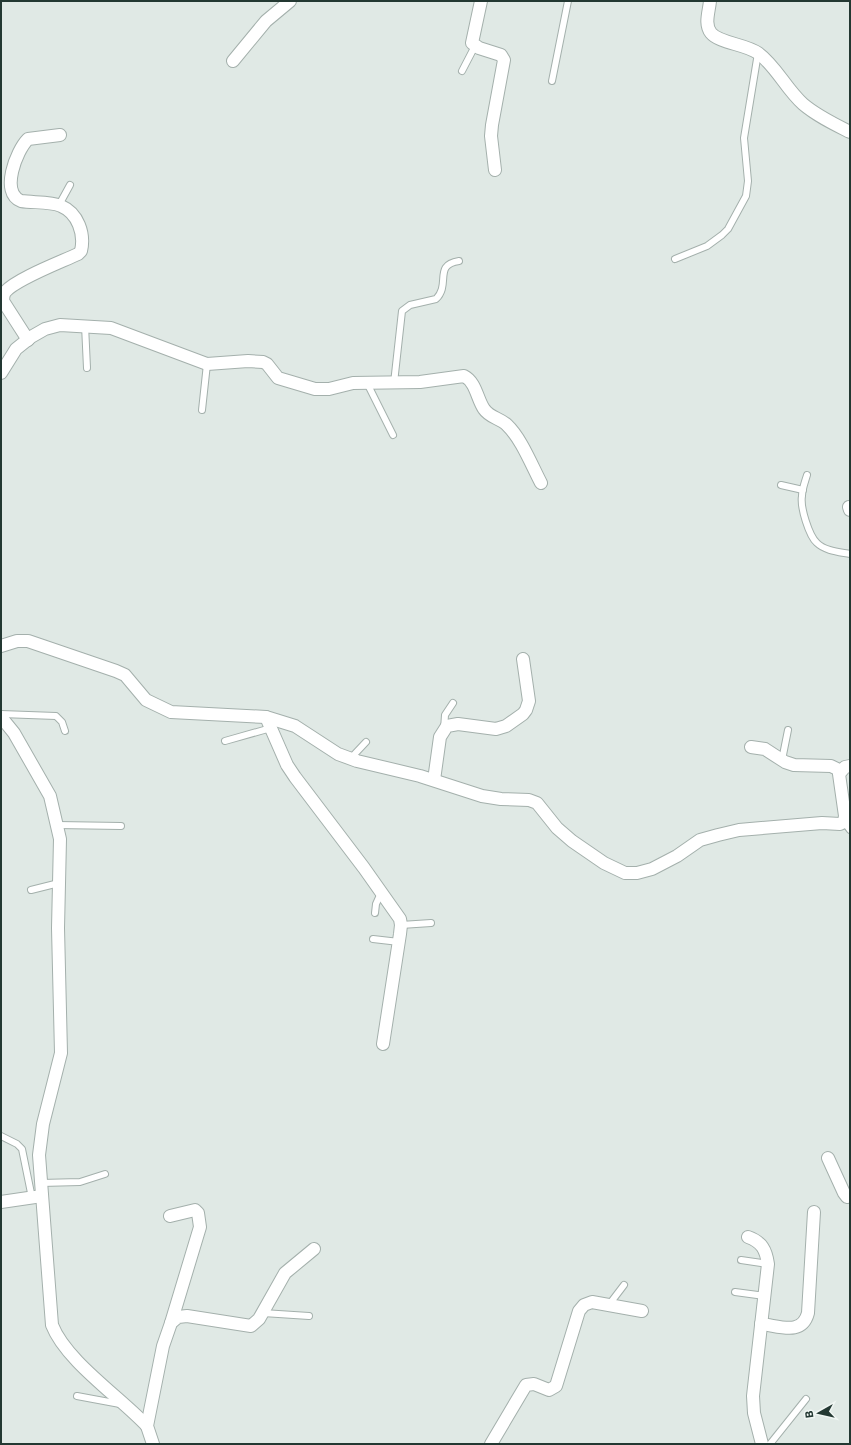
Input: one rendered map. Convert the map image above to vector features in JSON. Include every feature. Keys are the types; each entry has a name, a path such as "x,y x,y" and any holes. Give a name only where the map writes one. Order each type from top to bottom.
{"street":[{"path":"233,61 266,21 290,1"},
{"path":"481,1 472,41 475,46 498,53 503,58 491,136 494,170"},
{"path":"710,1 706,23 711,33 719,39 751,48 769,62 782,81 803,104 826,120 850,132"},
{"path":"28,340 2,300 3,296 11,287 82,251 82,235 79,222 59,206 17,200 11,194 8,184 13,166 28,139 60,135"},
{"path":"1,372 16,349 45,329 60,325 84,325 111,328 206,364 248,361 263,362 267,364 278,378 315,389 367,383 394,383 464,376 470,379 488,415 506,423 512,431 541,483"},
{"path":"1,646 18,640 28,641 116,671 125,675 146,700 171,712 266,716 295,726 338,754 350,759 434,780 482,796 501,799 523,799 537,803 557,828 572,841 604,863 625,873 637,873 652,869 677,856 700,840 739,830 822,823 847,826 839,782 845,768 794,764 782,760 765,749 751,747"},
{"path":"434,780 440,737 444,729 450,725 458,724 496,729 506,726 523,714 526,710 529,701 523,659"},
{"path":"1,715 14,733 50,796 60,839 58,928 62,1053 39,1141 41,1183 37,1197 52,1325 56,1334 95,1378 147,1426 153,1444"},
{"path":"266,716 287,765 400,919 402,925 383,1044"},
{"path":"828,1158 844,1194 847,1197 850,1196"},
{"path":"1,1202 37,1197"},
{"path":"147,1426 163,1346 197,1236 200,1219 195,1210 170,1216"},
{"path":"761,1324 795,1328 801,1326 806,1320 808,1313 814,1212"},
{"path":"748,1237 756,1240 765,1250 768,1264 753,1396 754,1414 762,1444"},
{"path":"171,1323 178,1317 187,1316 251,1326 256,1323 263,1313 285,1273 314,1249"},
{"path":"491,1444 526,1385 534,1384 549,1390 556,1386 580,1308 589,1302 642,1311"}],"lane":[{"path":"552,81 568,1"},
{"path":"462,71 475,46"},
{"path":"675,259 707,246 722,236 728,229 746,196 748,181 744,138 758,53"},
{"path":"59,206 70,185"},
{"path":"394,383 402,311 410,305 436,299 443,288 445,266 450,262 459,262"},
{"path":"84,325 87,368"},
{"path":"202,410 206,364"},
{"path":"367,383 394,435"},
{"path":"807,475 803,490 802,505 812,538 818,544 828,549 850,554"},
{"path":"781,485 803,490"},
{"path":"444,729 445,715 453,703"},
{"path":"1,715 56,716 62,722 65,731"},
{"path":"225,741 271,728"},
{"path":"782,760 788,730"},
{"path":"350,759 366,742"},
{"path":"57,825 120,826"},
{"path":"31,890 59,883"},
{"path":"375,914 376,904 381,893"},
{"path":"402,925 431,923"},
{"path":"373,939 399,942"},
{"path":"1,1136 17,1144 22,1149 37,1197"},
{"path":"41,1183 80,1182 105,1174"},
{"path":"741,1260 768,1264"},
{"path":"608,1306 624,1285"},
{"path":"735,1292 764,1296"},
{"path":"263,1313 309,1316"},
{"path":"77,1396 126,1405"},
{"path":"770,1444 806,1399"}]}
